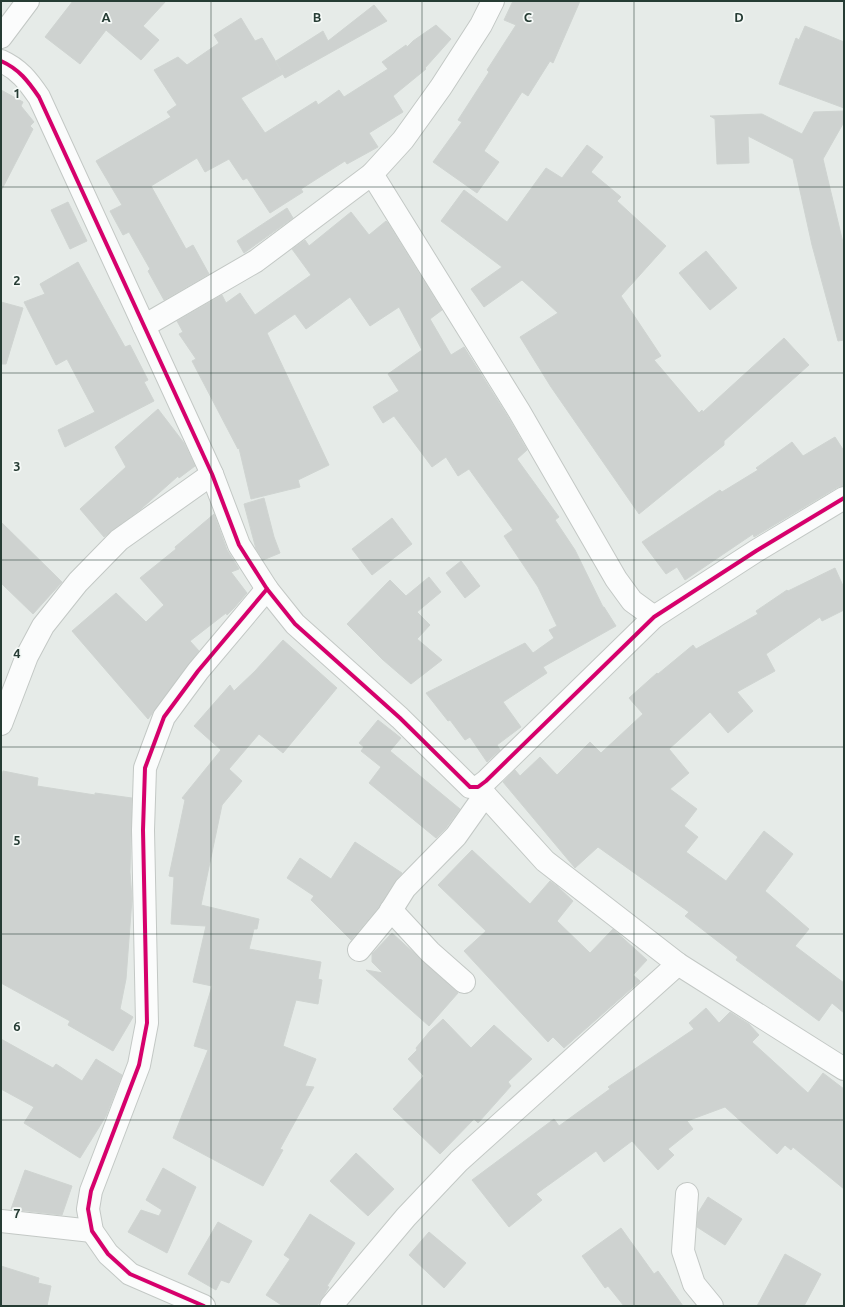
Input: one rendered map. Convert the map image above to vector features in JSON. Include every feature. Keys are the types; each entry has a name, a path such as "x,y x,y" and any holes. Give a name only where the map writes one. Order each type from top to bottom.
{"street":[{"path":"1,37 28,1"},
{"path":"144,326 256,261 372,174 403,140 441,87 481,25 493,1"},
{"path":"1,61 11,65 26,77 39,97 212,474 239,545 267,589 295,624 400,718 470,787 482,791 545,861 678,964 844,1069"},
{"path":"372,174 519,411 616,579 632,601 654,617"},
{"path":"1,724 27,656 43,626 78,582 120,540 212,474"},
{"path":"359,950 391,910 405,888 456,836 482,791 654,617 756,551 844,498"},
{"path":"204,1306 130,1274 108,1254 92,1230 88,1209 91,1191 139,1065 147,1023 143,830 145,768 164,717 198,671 267,589"},
{"path":"391,910 430,952 464,982"},
{"path":"331,1306 406,1217 459,1161 678,964"},
{"path":"687,1194 683,1251 694,1284 712,1306"},
{"path":"1,1221 92,1230"}],"building":[{"path":"73,1 166,1 143,26 159,40 141,60 106,30 80,64 45,37"},
{"path":"513,1 580,1 553,63 550,61 528,96 522,92 484,151 499,162 477,193 433,162 462,122 458,120 489,72 487,70 516,25 504,20"},
{"path":"374,5 387,21 285,78 276,61 323,31 328,41"},
{"path":"241,18 255,41 262,38 283,74 241,98 265,133 316,101 318,105 339,90 344,97 388,69 382,62 406,45 407,47 436,25 451,39 425,68 426,69 393,96 403,112 369,133 378,147 347,164 345,161 301,189 303,192 270,213 247,178 243,180 229,159 205,172 197,158 151,186 186,249 193,245 209,274 164,300 148,271 150,269 129,232 123,235 110,211 122,205 96,161 171,117 167,112 177,105 154,70 178,57 187,65 219,43 214,35"},
{"path":"805,26 844,42 844,108 779,84 796,38 799,40"},
{"path":"1,90 23,102 21,106 34,122 30,126 33,129 1,191"},
{"path":"844,111 844,122 823,159 844,247 844,340 838,341 812,245 793,159 748,136 749,163 717,164 715,119 710,116 762,114 802,134 814,112"},
{"path":"587,145 603,157 591,172 621,197 617,201 666,246 621,296 661,356 654,360 699,413 702,410 703,412 784,338 809,365 724,441 724,445 639,514 551,387 520,337 558,313 522,280 484,307 471,289 502,267 441,221 464,190 507,222 546,168 562,178"},
{"path":"68,202 87,241 70,249 51,210"},
{"path":"287,208 293,218 244,253 237,241"},
{"path":"351,212 369,235 386,221 388,223 442,310 430,319 451,355 464,347 508,417 527,450 517,459 559,517 555,520 575,550 603,607 616,626 543,667 547,673 503,702 521,727 497,745 500,750 487,762 470,737 465,740 450,720 448,721 426,693 525,643 533,653 554,638 549,630 557,626 538,587 504,536 513,530 469,469 458,476 446,457 432,467 394,416 383,423 373,407 399,391 388,374 422,350 399,307 370,326 350,297 306,329 295,314 267,333 329,465 298,480 300,487 251,499 239,448 238,449 192,361 196,359 179,334 183,332 177,321 222,295 226,303 240,293 255,315 311,275 292,249 305,240 309,246"},
{"path":"706,251 737,288 710,310 679,273"},
{"path":"78,262 125,347 130,345 148,380 144,382 154,401 65,447 58,430 95,412 67,359 56,365 24,302 45,294 40,284"},
{"path":"1,302 23,308 6,364 1,364"},
{"path":"158,409 184,443 195,466 179,478 178,476 141,509 104,537 80,509 126,467 115,447"},
{"path":"835,437 844,451 844,486 838,487 754,537 753,534 685,580 677,567 666,574 642,542 720,490 722,492 758,470 756,468 792,442 803,456"},
{"path":"264,498 274,537 280,553 263,560 256,549 244,504"},
{"path":"214,514 227,550 239,569 231,572 247,593 227,615 226,613 190,641 199,651 148,719 72,631 116,593 146,622 164,605 140,578 176,549 175,547"},
{"path":"392,518 412,544 372,575 352,549"},
{"path":"1,522 62,582 33,614 1,583"},
{"path":"461,561 480,586 465,598 446,573"},
{"path":"835,568 844,588 844,610 822,621 820,617 766,654 775,671 737,692 753,711 728,733 710,712 669,749 689,773 670,789 697,809 684,826 698,837 686,852 726,881 764,831 793,854 765,891 809,929 795,946 844,983 844,1013 832,1003 819,1021 736,960 738,957 685,916 689,912 598,847 575,868 503,782 515,770 520,776 540,757 557,775 590,742 601,753 643,714 629,698 657,673 658,674 693,645 696,649 758,614 756,611 787,590 788,591"},
{"path":"429,577 441,592 417,612 430,625 417,639 442,660 411,684 382,659 347,624 390,580 406,596"},
{"path":"283,640 337,688 283,753 259,734 229,769 242,781 222,805 201,905 259,919 257,929 254,929 249,949 321,962 318,979 322,980 318,1004 296,1000 283,1046 316,1059 305,1086 314,1087 280,1149 283,1150 263,1186 173,1138 208,1050 194,1046 212,986 193,982 206,926 171,924 174,877 169,876 185,800 182,798 221,750 194,726 230,685 234,691 255,671"},
{"path":"378,720 401,738 390,751 460,809 446,828 436,838 369,783 381,767 361,751 364,747 359,743"},
{"path":"3,771 38,778 37,786 95,795 95,793 132,798 130,872 132,899 126,979 120,1009 133,1017 113,1051 68,1025 70,1021 1,983 1,782"},
{"path":"355,842 402,873 395,881 378,908 351,940 311,900 314,896 287,878 300,858 331,879"},
{"path":"472,850 530,904 550,881 557,886 573,901 557,921 590,953 613,929 647,960 633,975 640,981 564,1048 553,1037 548,1042 464,951 486,931 438,885"},
{"path":"392,933 458,993 429,1026 366,970 383,973 372,962 372,954"},
{"path":"706,1008 719,1023 730,1012 749,1024 759,1035 752,1042 808,1093 823,1073 844,1089 844,1189 793,1147 791,1150 785,1145 777,1154 725,1107 687,1121 693,1129 668,1149 674,1155 658,1170 632,1141 604,1162 596,1151 536,1194 542,1200 509,1227 472,1180 554,1119 559,1126 610,1089 608,1087 694,1029 689,1023"},
{"path":"443,1019 471,1048 494,1025 532,1059 508,1082 511,1086 478,1123 474,1119 440,1154 393,1109 424,1076 408,1059 417,1050 416,1048 430,1031"},
{"path":"1,1039 53,1068 56,1064 82,1081 96,1059 122,1075 106,1116 80,1158 24,1123 34,1107 1,1089"},
{"path":"356,1153 394,1189 368,1216 330,1181"},
{"path":"163,1168 196,1187 167,1253 128,1232 141,1210 159,1216 162,1210 146,1200"},
{"path":"25,1170 72,1186 62,1215 11,1209"},
{"path":"708,1197 742,1219 725,1245 697,1227 698,1213"},
{"path":"310,1214 355,1243 327,1286 329,1287 317,1306 283,1306 266,1295 290,1259 284,1255"},
{"path":"218,1222 252,1241 229,1283 221,1280 216,1290 188,1274"},
{"path":"621,1228 654,1274 658,1271 683,1306 624,1306 608,1286 605,1288 582,1256"},
{"path":"429,1232 466,1263 444,1288 409,1255"},
{"path":"785,1254 821,1274 804,1306 757,1306"},
{"path":"1,1266 39,1278 38,1283 51,1286 47,1306 1,1306"}],"cycle path":[{"path":"1,61 23,76 39,97 212,474 239,545 267,589 295,624 400,718 470,787 478,787 486,781 654,617 756,551 844,498"},
{"path":"204,1306 130,1274 108,1254 92,1231 88,1209 91,1191 139,1065 147,1023 143,830 145,768 164,717 198,671 267,589"}]}
